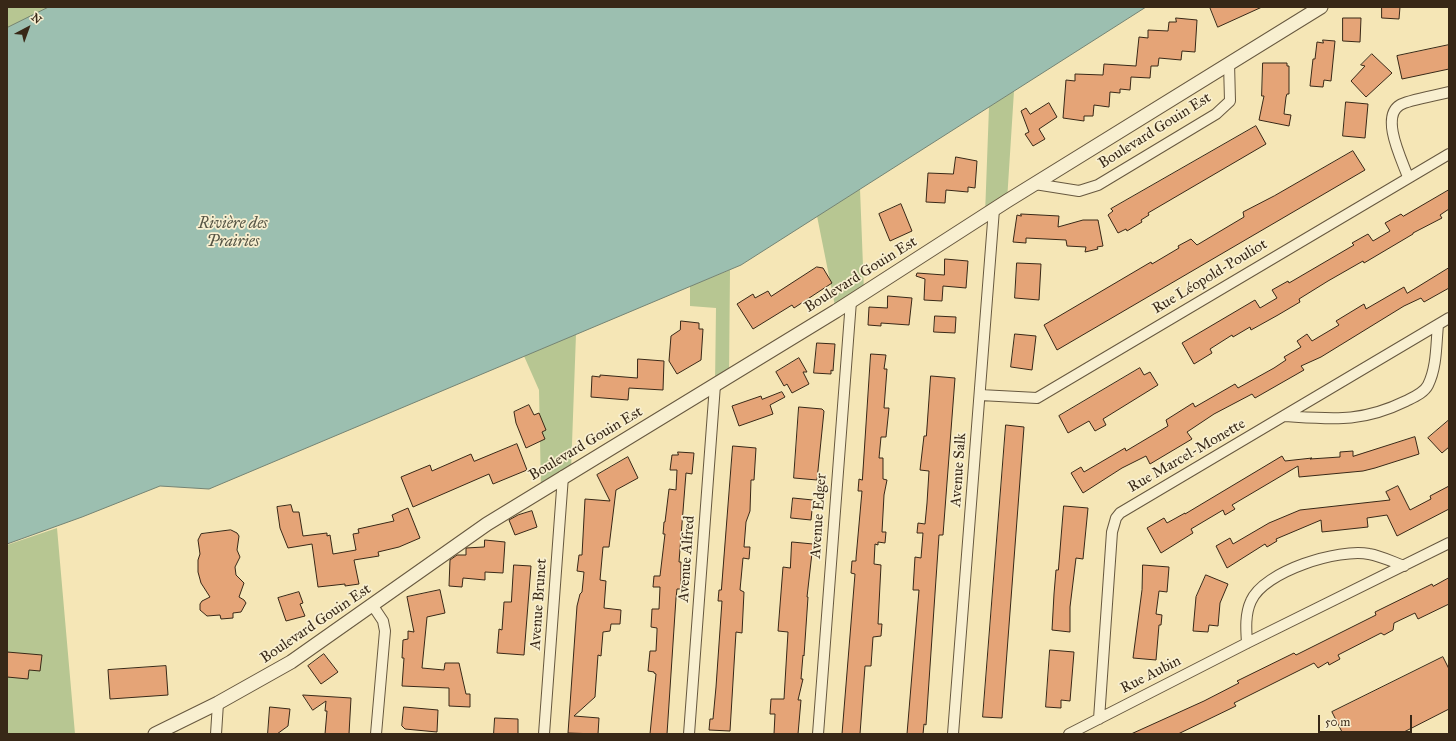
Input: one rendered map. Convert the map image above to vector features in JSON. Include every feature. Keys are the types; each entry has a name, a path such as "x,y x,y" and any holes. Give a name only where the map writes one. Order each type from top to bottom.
{"street":[{"name":"Boulevard Gouin Est","path":"155,734 218,703 291,662 373,606 487,524 563,476 851,301 994,209 1321,7"},
{"name":"Boulevard Gouin Est","path":"1035,184 1079,191 1098,185 1216,114 1230,101 1230,63"},
{"path":"1408,177 1391,126 1392,114 1400,105 1449,92"},
{"name":"Rue Léopold-Pouliot","path":"980,395 1037,398 1449,154"},
{"name":"Avenue Salk","path":"953,734 994,209"},
{"name":"Avenue Edger","path":"818,734 851,301"},
{"name":"Rue Marcel-Monette","path":"1099,719 1112,532 1116,518 1126,509 1449,318"},
{"path":"1284,416 1344,419 1360,417 1376,414 1416,396 1427,386 1430,380 1433,368 1438,325"},
{"name":"Avenue Alfred","path":"689,734 715,385"},
{"name":"Avenue Brunet","path":"544,734 563,476"},
{"name":"Rue Aubin","path":"1069,734 1247,643 1449,543"},
{"path":"1247,643 1247,616 1254,595 1274,579 1296,566 1323,558 1369,554 1404,566"},
{"path":"373,606 383,621 385,631 376,734"},
{"path":"216,734 218,703"}],"green space":[{"path":"7,7 74,7 7,49"},
{"path":"1014,91 1007,201 985,215 989,107"},
{"path":"860,189 864,292 836,311 817,216"},
{"path":"730,270 729,376 715,385 716,308 690,306 690,286"},
{"path":"576,334 571,471 541,490 539,390 524,356"},
{"path":"57,528 75,734 7,734 7,545"}],"water":[{"name":"Rivière des Prairies","path":"49,7 1146,7 741,265 209,489 160,486 82,517 7,544 7,28"}],"building":[{"path":"1210,7 1262,7 1218,27"},
{"path":"1382,7 1400,7 1399,19 1382,18"},
{"path":"1176,18 1197,20 1195,52 1182,51 1181,60 1159,58 1158,66 1151,66 1150,78 1131,77 1130,90 1120,89 1120,93 1110,92 1109,107 1094,105 1093,116 1084,116 1084,121 1063,118 1066,80 1075,81 1075,74 1103,75 1104,64 1136,66 1139,37 1148,38 1148,30 1168,31 1169,22 1176,22"},
{"path":"1343,18 1361,18 1360,42 1343,41"},
{"path":"1323,40 1335,41 1331,81 1324,80 1323,87 1310,86 1313,59 1315,59 1317,42 1323,43"},
{"path":"1449,45 1449,69 1402,79 1397,56"},
{"path":"1372,54 1392,73 1366,97 1351,81 1365,66 1361,65"},
{"path":"1263,63 1287,63 1287,66 1289,66 1289,94 1287,94 1286,97 1284,114 1291,115 1289,126 1259,120 1264,96 1262,96"},
{"path":"1346,102 1368,104 1365,138 1343,136"},
{"path":"1049,103 1057,117 1039,129 1045,139 1033,146 1025,134 1029,132 1021,111 1026,108 1030,114"},
{"path":"1256,126 1266,144 1148,213 1149,215 1141,220 1142,222 1127,231 1126,229 1118,233 1108,215 1113,211 1111,209"},
{"path":"1353,151 1365,170 1057,350 1044,325 1151,262 1152,264 1191,239 1197,245 1244,217 1243,212"},
{"path":"956,157 977,161 975,188 968,187 968,192 946,190 945,203 926,202 928,173 953,174"},
{"path":"1449,190 1449,209 1440,215 1442,218 1413,233 1364,263 1363,261 1328,281 1299,299 1300,302 1278,315 1251,330 1250,327 1233,337 1232,335 1210,349 1212,353 1194,364 1182,343 1255,300 1260,308 1277,298 1272,290 1288,281 1289,283 1354,245 1352,243 1368,234 1373,241 1390,231 1385,223 1401,214 1403,216"},
{"path":"901,204 912,231 890,241 879,214"},
{"path":"1021,214 1059,216 1058,227 1083,220 1098,220 1103,246 1097,247 1098,249 1085,252 1086,247 1067,246 1066,240 1026,238 1026,243 1013,242 1017,215 1021,216"},
{"path":"945,259 968,261 966,288 943,286 942,301 924,300 925,279 916,276 917,273 944,275"},
{"path":"1017,263 1041,264 1039,300 1015,298"},
{"path":"817,267 823,268 832,283 794,308 792,305 753,329 737,304 753,294 755,298 768,291 771,296"},
{"path":"1449,268 1449,288 1424,302 1421,298 1404,306 1321,357 1301,366 1304,370 1255,398 1252,394 1214,414 1187,432 1192,439 1150,464 1146,456 1122,468 1083,493 1071,473 1081,467 1084,472 1125,448 1126,451 1168,426 1166,420 1193,403 1195,407 1235,384 1238,388 1274,368 1286,360 1284,357 1301,347 1297,341 1307,334 1312,341 1339,325 1336,321 1364,304 1366,309 1404,287 1407,293"},
{"path":"888,296 912,298 909,325 881,323 881,326 868,325 869,307 887,308"},
{"path":"935,316 956,317 955,333 934,332"},
{"path":"681,321 699,323 699,329 703,329 701,360 677,374 669,361 671,336 680,330"},
{"path":"1015,334 1036,336 1032,370 1011,367"},
{"path":"817,343 835,344 833,371 831,370 831,374 814,373"},
{"path":"871,354 886,355 884,369 887,369 884,408 889,408 886,437 881,437 879,458 883,458 883,479 887,480 884,495 882,532 886,532 885,543 878,542 878,545 875,544 874,564 881,565 878,624 882,624 881,636 873,637 871,666 865,666 860,734 842,734 855,574 851,573 852,561 856,561 862,491 858,491 859,479 862,480"},
{"path":"799,358 807,372 803,372 809,384 792,393 787,384 784,386 776,372"},
{"path":"638,359 664,361 663,390 629,388 628,400 591,397 592,376 600,377 600,375 637,378"},
{"path":"1140,368 1144,375 1150,372 1158,385 1103,419 1106,425 1095,431 1089,421 1068,433 1059,416"},
{"path":"931,376 955,378 943,535 939,535 926,725 924,724 923,734 907,734 919,590 913,590 915,557 921,558 923,533 917,533 918,523 925,524 929,471 920,470 924,436 926,436"},
{"path":"782,392 785,397 770,405 773,414 739,426 732,406 761,396 762,399"},
{"path":"529,405 534,415 539,413 546,430 542,432 545,439 526,448 516,423 514,412"},
{"path":"799,407 822,409 824,411 817,480 794,478"},
{"path":"1449,420 1449,447 1442,453 1428,438"},
{"path":"1006,425 1024,427 1002,718 983,717"},
{"path":"1415,437 1419,454 1363,471 1299,477 1298,466 1232,505 1235,509 1225,515 1223,510 1191,529 1193,533 1161,553 1147,528 1164,518 1167,523 1185,514 1282,456 1285,461 1340,457 1340,452 1353,451 1353,456"},
{"path":"517,444 527,470 493,484 489,474 413,507 401,477 430,465 432,471 471,454 474,461"},
{"path":"733,446 756,448 754,480 751,480 750,511 746,522 744,547 750,547 749,559 743,558 740,590 744,592 742,633 736,632 730,731 709,730 710,719 713,719 716,687 722,601 718,601 719,590 721,590"},
{"path":"678,452 694,453 692,474 686,473 679,562 681,562 681,589 677,589 676,598 667,734 650,734 656,674 648,671 650,651 656,651 657,631 657,628 651,627 652,609 659,609 660,587 653,587 654,576 660,576 665,534 663,534 664,522 669,489 676,490 677,470 670,470 672,455 678,455"},
{"path":"628,457 638,478 616,490 609,547 603,547 600,580 606,581 604,608 621,610 620,624 611,624 610,631 603,632 601,656 598,655 595,697 574,716 599,718 598,734 568,733 577,606 580,594 582,592 584,572 577,571 579,555 582,555 585,499 610,501 597,475"},
{"path":"1398,486 1410,510 1431,499 1430,496 1449,486 1449,509 1397,536 1387,515 1367,518 1368,527 1322,532 1321,520 1276,539 1277,541 1267,547 1265,544 1227,568 1216,546 1230,538 1233,544 1269,523 1300,510 1390,500 1386,492"},
{"path":"793,498 813,500 811,520 791,518"},
{"path":"291,505 293,512 299,512 303,536 327,533 327,536 330,535 333,554 356,550 353,534 359,533 358,529 394,521 392,515 408,508 420,538 399,547 378,552 379,556 354,560 359,584 318,587 312,544 288,548 280,528 277,507"},
{"path":"1064,506 1088,508 1083,559 1076,558 1070,607 1070,632 1052,630 1056,570 1058,570"},
{"path":"532,511 537,527 515,535 509,520 518,515"},
{"path":"231,530 239,536 237,550 240,557 235,567 236,575 244,583 239,597 246,603 241,612 233,613 233,618 221,619 220,615 207,616 200,610 200,604 202,601 210,597 201,583 198,572 198,560 200,554 198,540 201,534"},
{"path":"485,540 505,542 503,573 485,572 485,580 463,578 462,587 449,586 450,560 457,555 466,555 466,548 484,547"},
{"path":"792,542 813,544 807,597 804,656 803,655 801,679 803,679 798,700 801,700 798,734 774,734 775,714 770,714 771,699 784,699 788,632 778,631 783,567 790,568"},
{"path":"514,565 531,566 524,655 497,653 499,629 502,630 504,602 511,602"},
{"path":"1143,565 1169,567 1167,592 1159,591 1156,614 1162,615 1161,625 1159,625 1156,660 1133,658 1142,590"},
{"path":"1206,575 1228,584 1220,603 1218,626 1209,625 1208,632 1193,631 1196,597"},
{"path":"1449,578 1449,604 1418,619 1415,613 1394,623 1393,630 1384,635 1381,633 1338,655 1340,659 1329,665 1328,662 1318,668 1314,663 1234,703 1236,706 1178,734 1131,734 1204,701 1239,683 1237,681 1294,653 1296,655 1376,615 1375,612 1432,584 1433,586"},
{"path":"440,590 445,613 427,617 422,668 444,670 445,663 459,663 466,694 470,694 470,707 449,706 449,688 402,686 404,658 402,658 403,640 408,639 408,631 414,632 407,597"},
{"path":"299,592 303,603 300,604 305,616 286,621 278,598"},
{"path":"1050,650 1074,652 1070,701 1061,700 1061,708 1046,707"},
{"path":"7,652 42,655 40,671 29,670 28,679 7,677"},
{"path":"324,654 338,672 321,684 308,666"},
{"path":"1443,657 1449,669 1449,709 1400,734 1343,734 1332,712"},
{"path":"166,666 168,695 110,699 108,670"},
{"path":"303,695 351,698 349,734 325,734 327,711 325,711 326,701 313,710"},
{"path":"270,707 290,709 288,726 277,734 268,734"},
{"path":"404,707 438,710 437,732 405,729 402,726"},
{"path":"495,718 518,719 518,734 494,734"}]}
